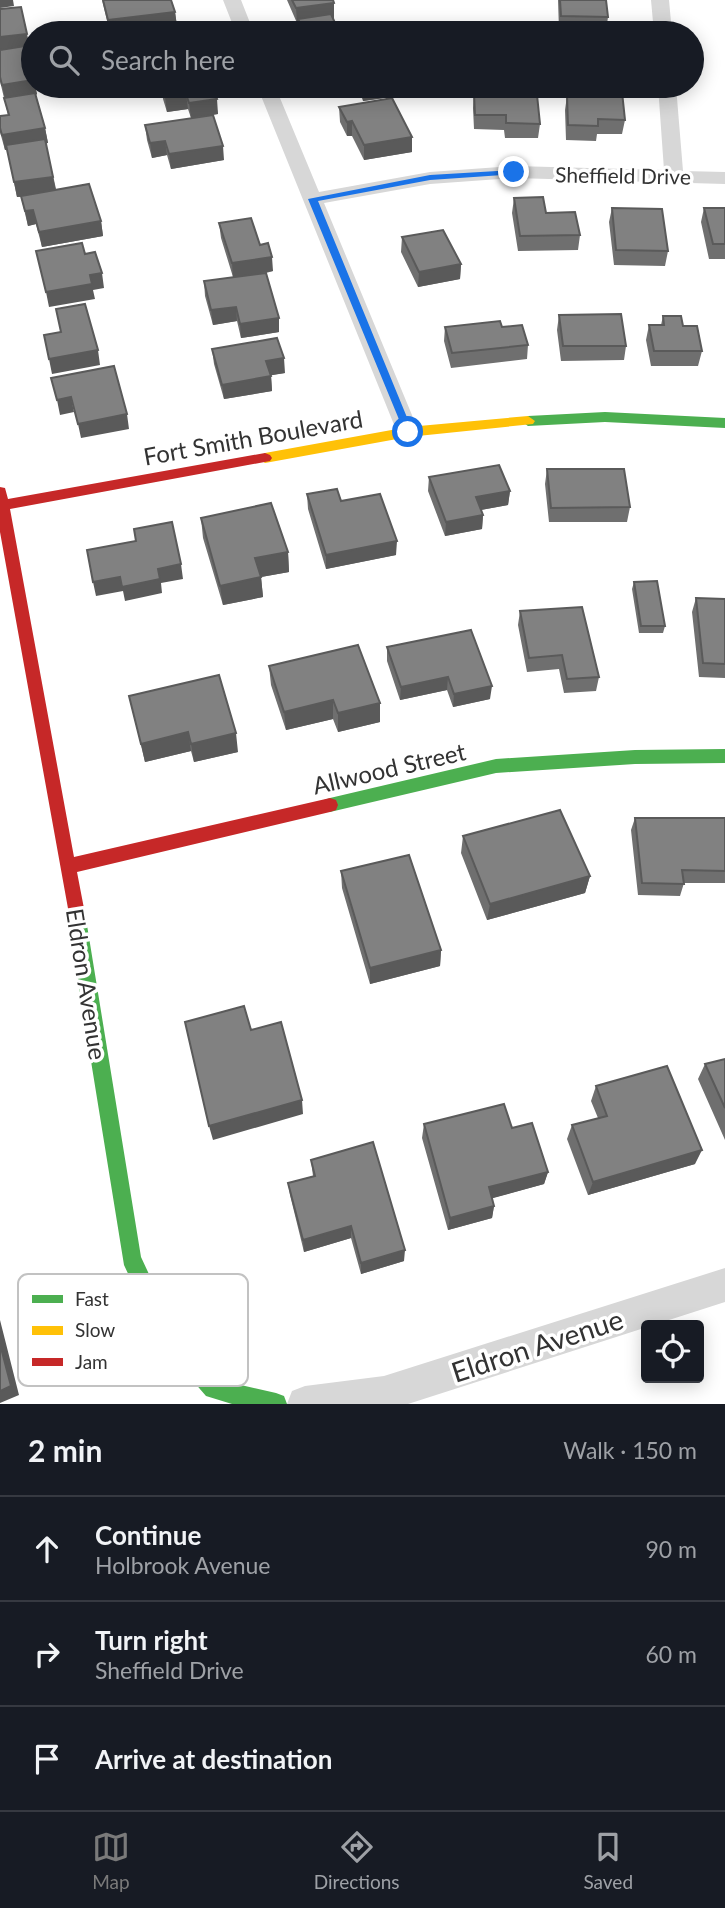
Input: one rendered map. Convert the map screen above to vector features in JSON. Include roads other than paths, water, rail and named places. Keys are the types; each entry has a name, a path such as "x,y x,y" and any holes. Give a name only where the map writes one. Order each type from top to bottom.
{"street":[{"path":"232,0 240,21"},
{"path":"660,0 662,21"},
{"path":"272,98 408,432"},
{"path":"668,98 674,175"},
{"name":"Sheffield Drive","path":"313,199 444,177 514,172 725,178"},
{"name":"Fort Smith Boulevard","path":"1,501 408,432 509,422 605,417 725,423"},
{"name":"Eldron Avenue","path":"1,501 69,866 131,1258 138,1274"},
{"name":"Allwood Street","path":"69,866 496,766 635,757 725,756"},
{"name":"Eldron Avenue","path":"305,1404 384,1394 725,1285"},
{"name":"Eldron Avenue","path":"210,1386 213,1390 276,1404"}]}
